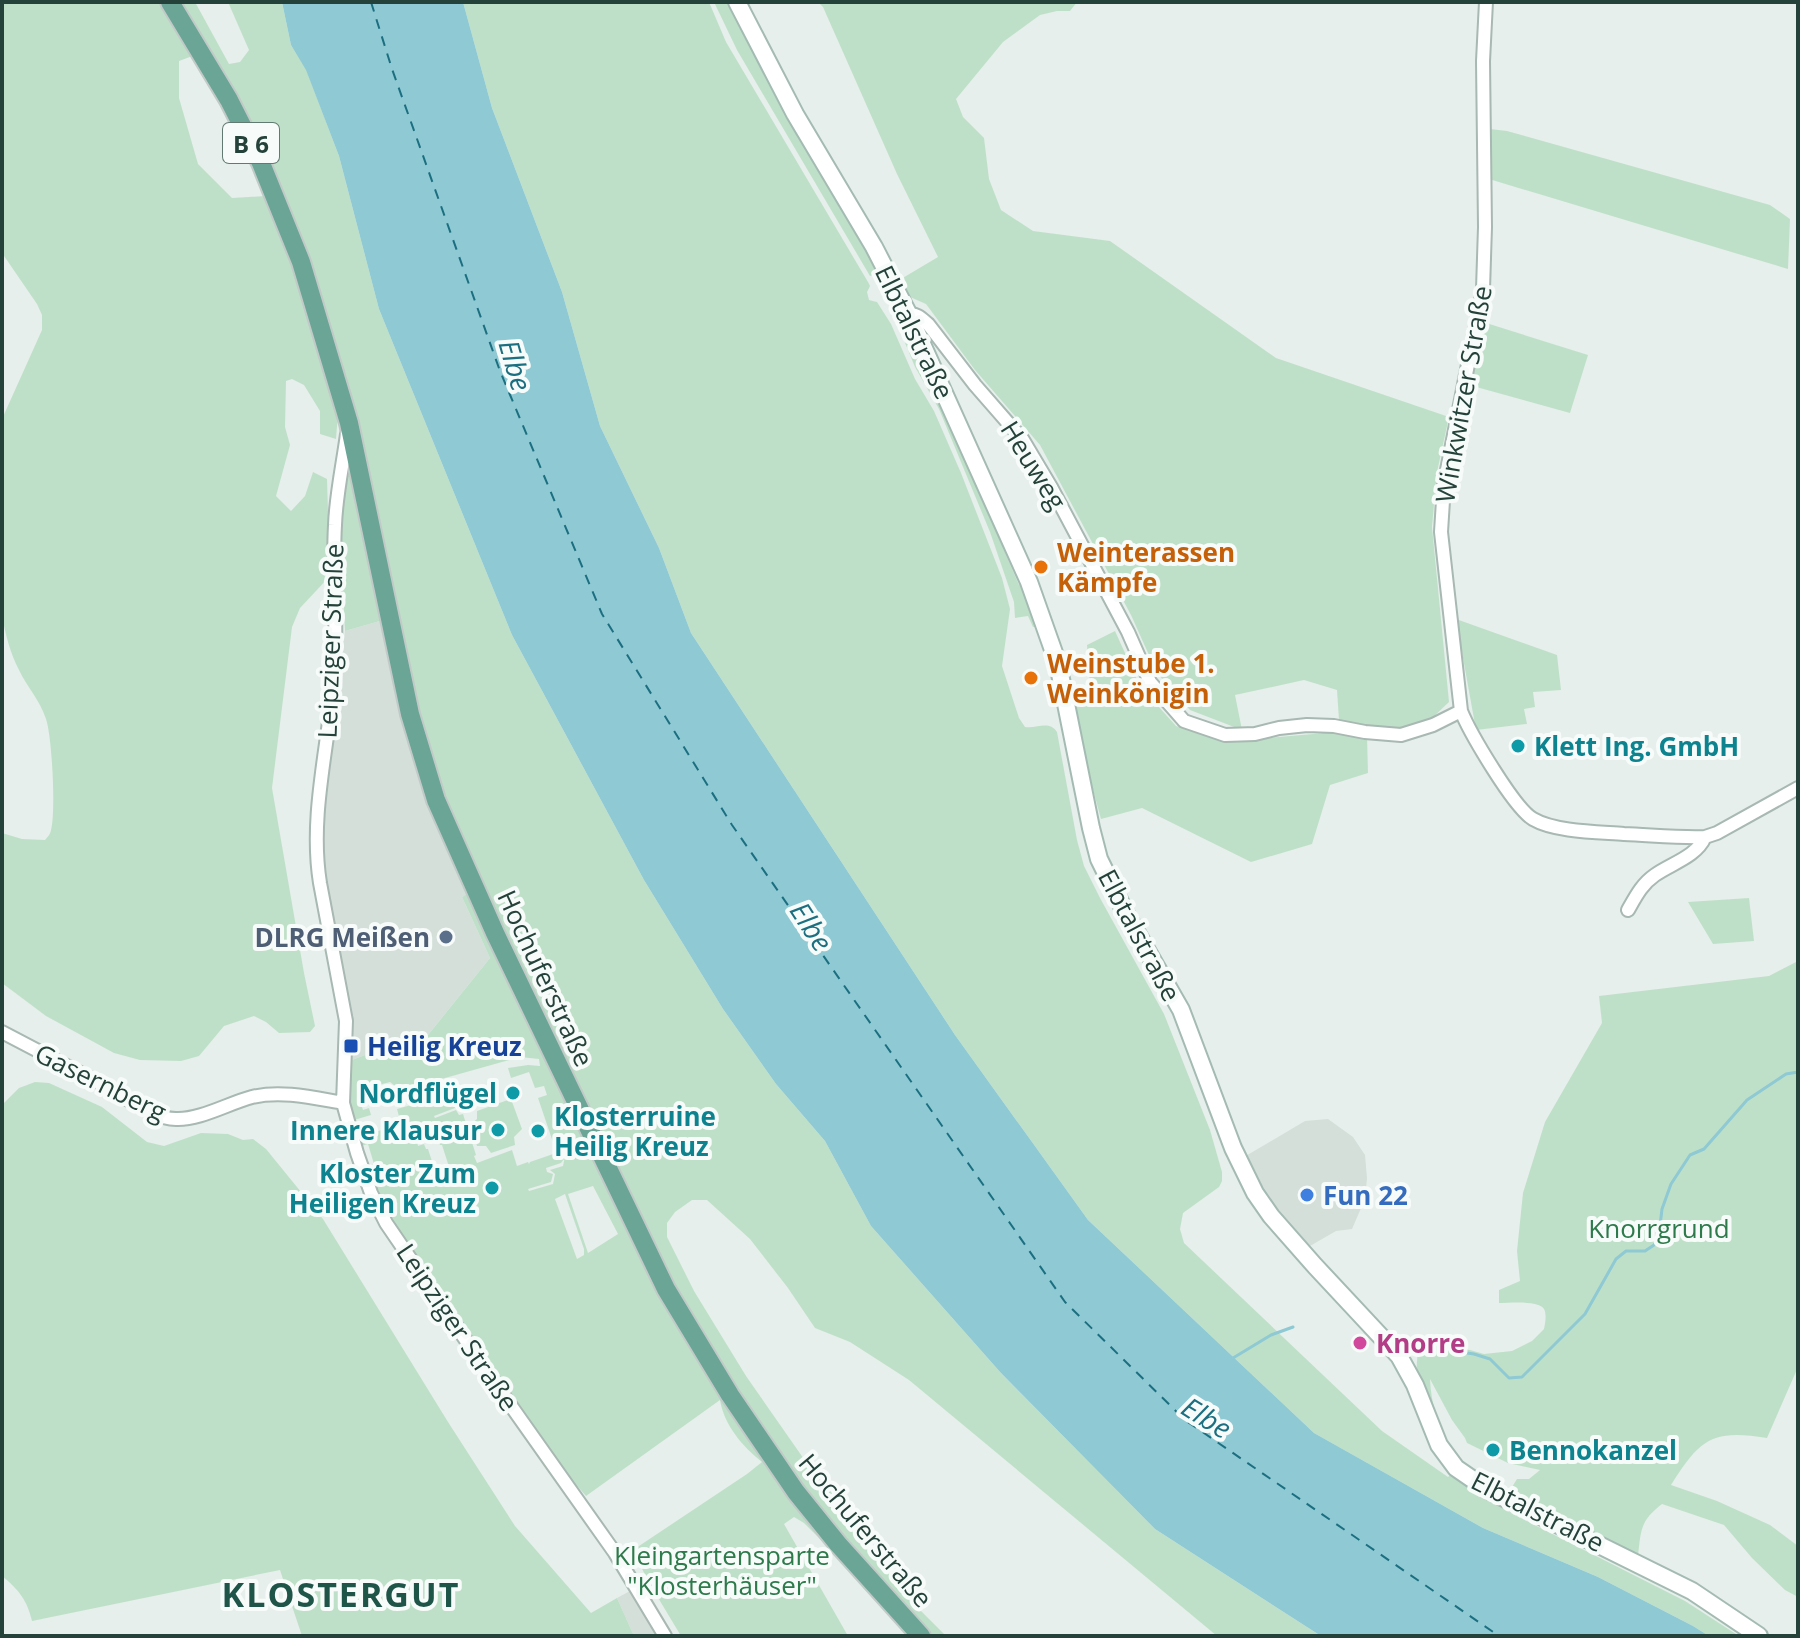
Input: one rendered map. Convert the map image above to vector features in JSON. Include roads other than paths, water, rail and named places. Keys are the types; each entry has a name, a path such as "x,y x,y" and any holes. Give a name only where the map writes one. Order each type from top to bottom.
{"main road":[{"name":"B 6","path":"170,2 229,100 271,184 301,262 349,423 364,493"},
{"name":"Hochuferstraße","path":"364,493 410,714 436,800 495,933 666,1289 730,1395 796,1492 921,1636"}],"street":[{"name":"Elbtalstraße","path":"737,2 795,114 909,315 1020,561 1046,628 1063,689 1099,859 1120,903 1181,1010 1233,1148 1255,1193 1315,1266 1399,1356 1415,1385 1439,1445 1456,1468 1488,1490 1692,1591 1759,1636"},
{"name":"Winkwitzer Straße","path":"1486,2 1483,289 1444,485 1441,532 1461,711 1468,728 1520,808 1533,819 1585,832 1705,837 1798,788"},
{"name":"Heuweg","path":"909,315 920,316 928,324 1023,440 1128,632 1150,682 1184,721 1225,735 1255,734 1307,725 1401,735 1433,725 1461,711"},
{"name":"Leipziger Straße","path":"349,423 336,510 335,663 318,810 316,861 346,1021 343,1103 371,1193 386,1223 615,1553 665,1636"},
{"name":"Leipziger Straße","path":"336,510 343,498 364,493"},
{"path":"1628,910 1642,886 1697,849 1705,837"},
{"name":"Gasernberg","path":"2,1032 166,1118 185,1119 268,1094 343,1103"}],"water":[{"name":"Elbe","path":"282,2 463,2 492,108 562,292 600,426 659,548 691,633 955,1035 1088,1220 1314,1433 1483,1528 1598,1577 1709,1636 1321,1636 1155,1529 1001,1373 871,1226 825,1141 776,1084 723,1009 644,880 512,635 379,309 339,156 306,70 291,45"}],"waterway":[{"path":"1418,1346 1474,1354 1490,1359 1509,1378 1522,1377 1585,1314 1616,1259 1626,1251 1645,1251 1654,1245 1671,1184 1690,1155 1704,1149 1747,1100 1786,1074 1798,1072"},
{"path":"1233,1358 1271,1335 1293,1327"}],"place":[{"name":"Weinterassen Kämpfe","path":"1041,567"},
{"name":"Weinstube 1. Weinkönigin","path":"1031,678"},
{"name":"Klett Ing. GmbH","path":"1518,746"},
{"name":"DLRG Meißen","path":"446,937"},
{"name":"Heilig Kreuz","path":"351,1046"},
{"name":"Nordflügel","path":"513,1093"},
{"name":"Innere Klausur","path":"498,1130"},
{"name":"Klosterruine Heilig Kreuz","path":"538,1131"},
{"name":"Kloster Zum Heiligen Kreuz","path":"492,1188"},
{"name":"Fun 22","path":"1307,1195"},
{"name":"Knorre","path":"1360,1343"},
{"name":"Bennokanzel","path":"1493,1450"}],"district":[{"name":"KLOSTERGUT","path":"341,1594"}],"park label":[{"name":"Knorrgrund","path":"1659,1228"},
{"name":"Kleingartensparte \"Klosterhäuser\"","path":"722,1570"}]}
